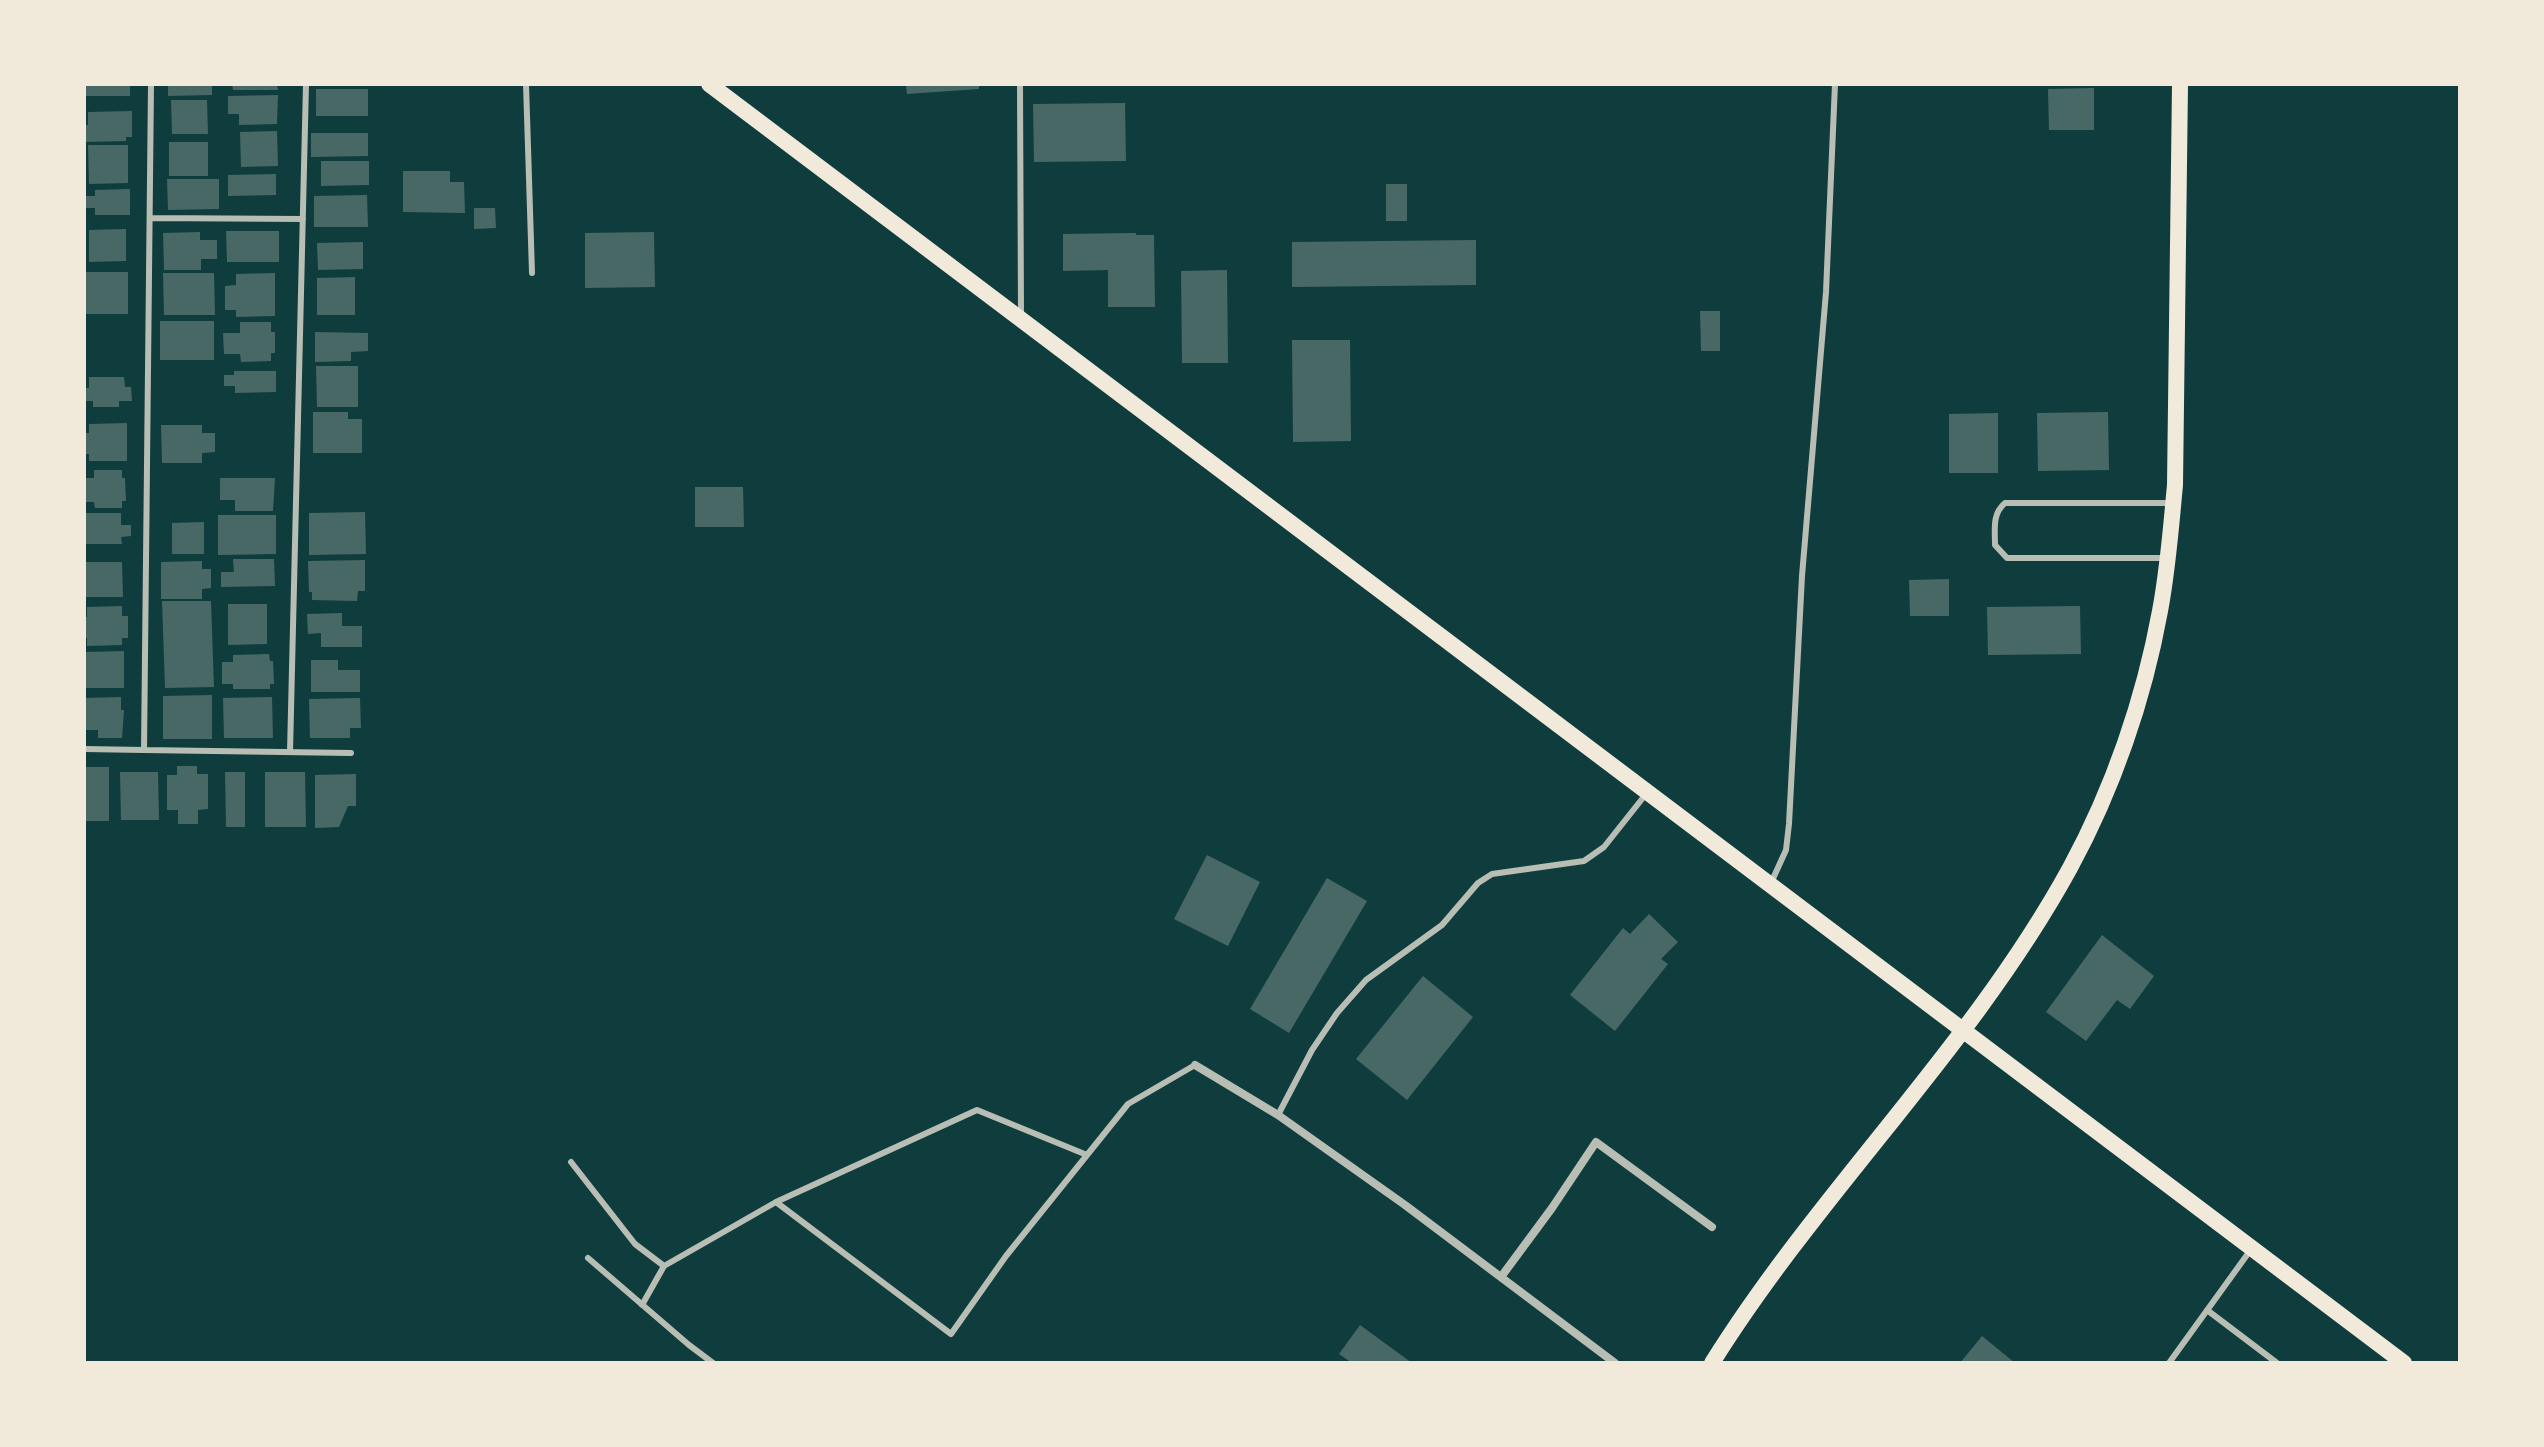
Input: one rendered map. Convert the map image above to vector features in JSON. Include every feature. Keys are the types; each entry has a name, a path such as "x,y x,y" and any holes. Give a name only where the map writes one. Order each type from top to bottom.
{"main road":[{"path":"709,84 2404,1363"},
{"path":"1712,1363 1782,1259 1962,1030 2040,920 2072,865 2128,734 2160,611 2174,503 2180,84"}],"street":[{"path":"1195,1065 1278,1115 1405,1205 1615,1363"},
{"path":"1501,1277 1596,1142 1712,1227"}],"lane":[{"path":"144,750 151,84"},
{"path":"290,752 306,84"},
{"path":"526,84 532,273"},
{"path":"1020,84 1021,320"},
{"path":"1770,886 1786,850 1789,824 1802,576 1826,292 1835,84"},
{"path":"150,218 303,219"},
{"path":"2168,558 2007,558 1995,545 1995,516 2005,503 2174,503"},
{"path":"84,749 351,753"},
{"path":"1278,1115 1320,1037 1366,980 1442,925 1478,883 1492,874 1584,861 1604,847 1647,793"},
{"path":"776,1202 951,1334 1006,1256 1128,1104 1195,1065"},
{"path":"642,1305 664,1266 776,1202 977,1110 1087,1155"},
{"path":"571,1162 635,1244 664,1266"},
{"path":"2169,1363 2252,1248"},
{"path":"588,1258 713,1363"},
{"path":"2207,1310 2277,1363"}],"building":[{"path":"85,84 130,84 130,96 86,96"},
{"path":"168,84 212,84 212,95 168,96"},
{"path":"232,84 277,84 278,90 233,90"},
{"path":"906,84 979,84 979,89 907,94"},
{"path":"2094,88 2094,130 2049,130 2048,89"},
{"path":"316,89 368,89 368,116 316,116"},
{"path":"278,95 277,124 239,125 239,114 228,114 228,96"},
{"path":"171,100 207,100 208,134 172,134"},
{"path":"1125,103 1126,161 1034,162 1033,104"},
{"path":"132,111 132,137 126,137 126,141 84,142 88,112"},
{"path":"277,131 278,166 241,167 240,132"},
{"path":"311,133 368,133 368,156 311,157"},
{"path":"169,142 208,142 208,176 169,176"},
{"path":"88,145 128,145 128,183 89,184"},
{"path":"321,161 369,161 369,185 321,186"},
{"path":"403,171 450,171 450,182 464,182 465,213 403,212"},
{"path":"276,174 276,195 228,196 228,175"},
{"path":"167,179 219,179 219,209 168,210"},
{"path":"1386,184 1407,184 1407,221 1386,221"},
{"path":"130,189 130,215 95,215 95,208 84,208 84,196 95,196 95,190"},
{"path":"367,195 368,227 314,227 314,196"},
{"path":"474,208 495,208 496,228 474,229"},
{"path":"126,229 126,261 89,262 89,230"},
{"path":"226,231 279,231 279,262 227,262"},
{"path":"200,232 200,240 217,240 217,259 201,259 201,270 164,270 163,233"},
{"path":"654,232 655,287 585,288 585,233"},
{"path":"1063,234 1154,235 1155,307 1108,307 1108,270 1063,271"},
{"path":"1476,240 1476,285 1292,287 1292,242"},
{"path":"363,242 363,269 318,270 317,243"},
{"path":"1227,270 1228,363 1182,363 1181,271"},
{"path":"84,272 128,272 128,314 84,314"},
{"path":"163,273 214,273 215,315 164,315"},
{"path":"275,273 275,316 236,317 236,310 225,310 225,286 236,285 236,274"},
{"path":"355,277 355,315 317,315 317,278"},
{"path":"1700,311 1720,311 1720,351 1701,351"},
{"path":"160,321 214,321 214,360 160,360"},
{"path":"240,322 271,322 271,332 275,332 275,353 271,353 271,361 241,362 240,354 224,354 223,333 240,333"},
{"path":"315,332 368,333 368,351 351,352 351,361 315,362"},
{"path":"1292,340 1350,340 1351,441 1293,442"},
{"path":"316,366 358,366 358,407 317,407"},
{"path":"234,371 276,371 276,392 235,393 235,386 224,386 224,375 234,375"},
{"path":"89,377 124,377 125,387 131,387 132,401 119,401 119,407 93,407 93,401 84,401 84,388 89,388"},
{"path":"313,412 348,412 348,419 362,419 362,453 313,453"},
{"path":"2108,412 2109,470 2038,471 2037,413"},
{"path":"1998,413 1998,473 1949,473 1949,414"},
{"path":"127,423 127,461 89,461 89,454 84,454 84,433 89,433 89,424"},
{"path":"161,425 202,425 202,433 215,433 215,452 202,453 202,463 162,463"},
{"path":"94,470 122,470 126,501 122,501 122,508 95,508 94,502 84,502 84,478 94,478"},
{"path":"220,478 275,478 273,511 235,511 235,500 220,500"},
{"path":"695,487 743,487 744,527 695,527"},
{"path":"365,512 366,554 309,555 309,513"},
{"path":"84,513 121,513 121,525 131,525 131,536 121,537 122,544 84,544"},
{"path":"218,515 276,515 276,554 218,555"},
{"path":"204,522 204,554 172,554 172,523"},
{"path":"233,559 274,559 275,586 221,587 221,572 234,572"},
{"path":"365,560 365,591 358,591 357,601 312,600 308,561"},
{"path":"202,561 202,569 211,569 211,588 202,589 202,599 161,599 161,562"},
{"path":"84,562 122,562 123,597 84,597"},
{"path":"1949,579 1949,616 1910,616 1909,580"},
{"path":"162,601 211,601 214,687 165,688"},
{"path":"228,604 267,604 267,644 228,645"},
{"path":"122,606 122,616 128,616 128,638 122,638 122,645 87,646 84,617 87,617 87,607"},
{"path":"2080,606 2081,654 1988,655 1987,607"},
{"path":"342,613 342,626 362,626 362,647 321,647 321,633 308,634 307,614"},
{"path":"124,651 124,688 84,688 84,652"},
{"path":"269,654 270,661 273,661 274,684 270,684 270,689 233,689 233,684 222,684 222,662 233,662 233,655"},
{"path":"311,660 338,660 338,670 360,670 360,692 311,692"},
{"path":"212,695 212,739 163,739 163,696"},
{"path":"121,697 121,710 124,710 122,738 98,738 98,730 84,730 84,698"},
{"path":"272,697 273,738 224,738 223,698"},
{"path":"360,698 361,728 350,728 350,738 310,738 309,699"},
{"path":"177,766 197,766 197,774 208,774 208,809 198,810 198,824 178,824 178,810 167,810 167,775 177,775"},
{"path":"84,767 109,767 109,821 84,821"},
{"path":"120,772 158,772 159,820 121,820"},
{"path":"225,772 245,772 245,827 226,827"},
{"path":"265,772 305,772 306,827 265,827"},
{"path":"356,774 356,806 348,806 339,827 315,828 315,775"},
{"path":"1207,855 1260,882 1228,946 1174,919"},
{"path":"1327,878 1367,901 1289,1033 1250,1009"},
{"path":"1649,914 1678,942 1661,959 1668,964 1615,1031 1570,995 1623,928 1630,934"},
{"path":"2102,935 2154,976 2130,1009 2117,1000 2086,1041 2046,1012"},
{"path":"1423,976 1473,1017 1407,1100 1356,1059"},
{"path":"1360,1325 1412,1363 1352,1363 1339,1354"},
{"path":"1982,1336 2015,1363 1960,1363"}]}
